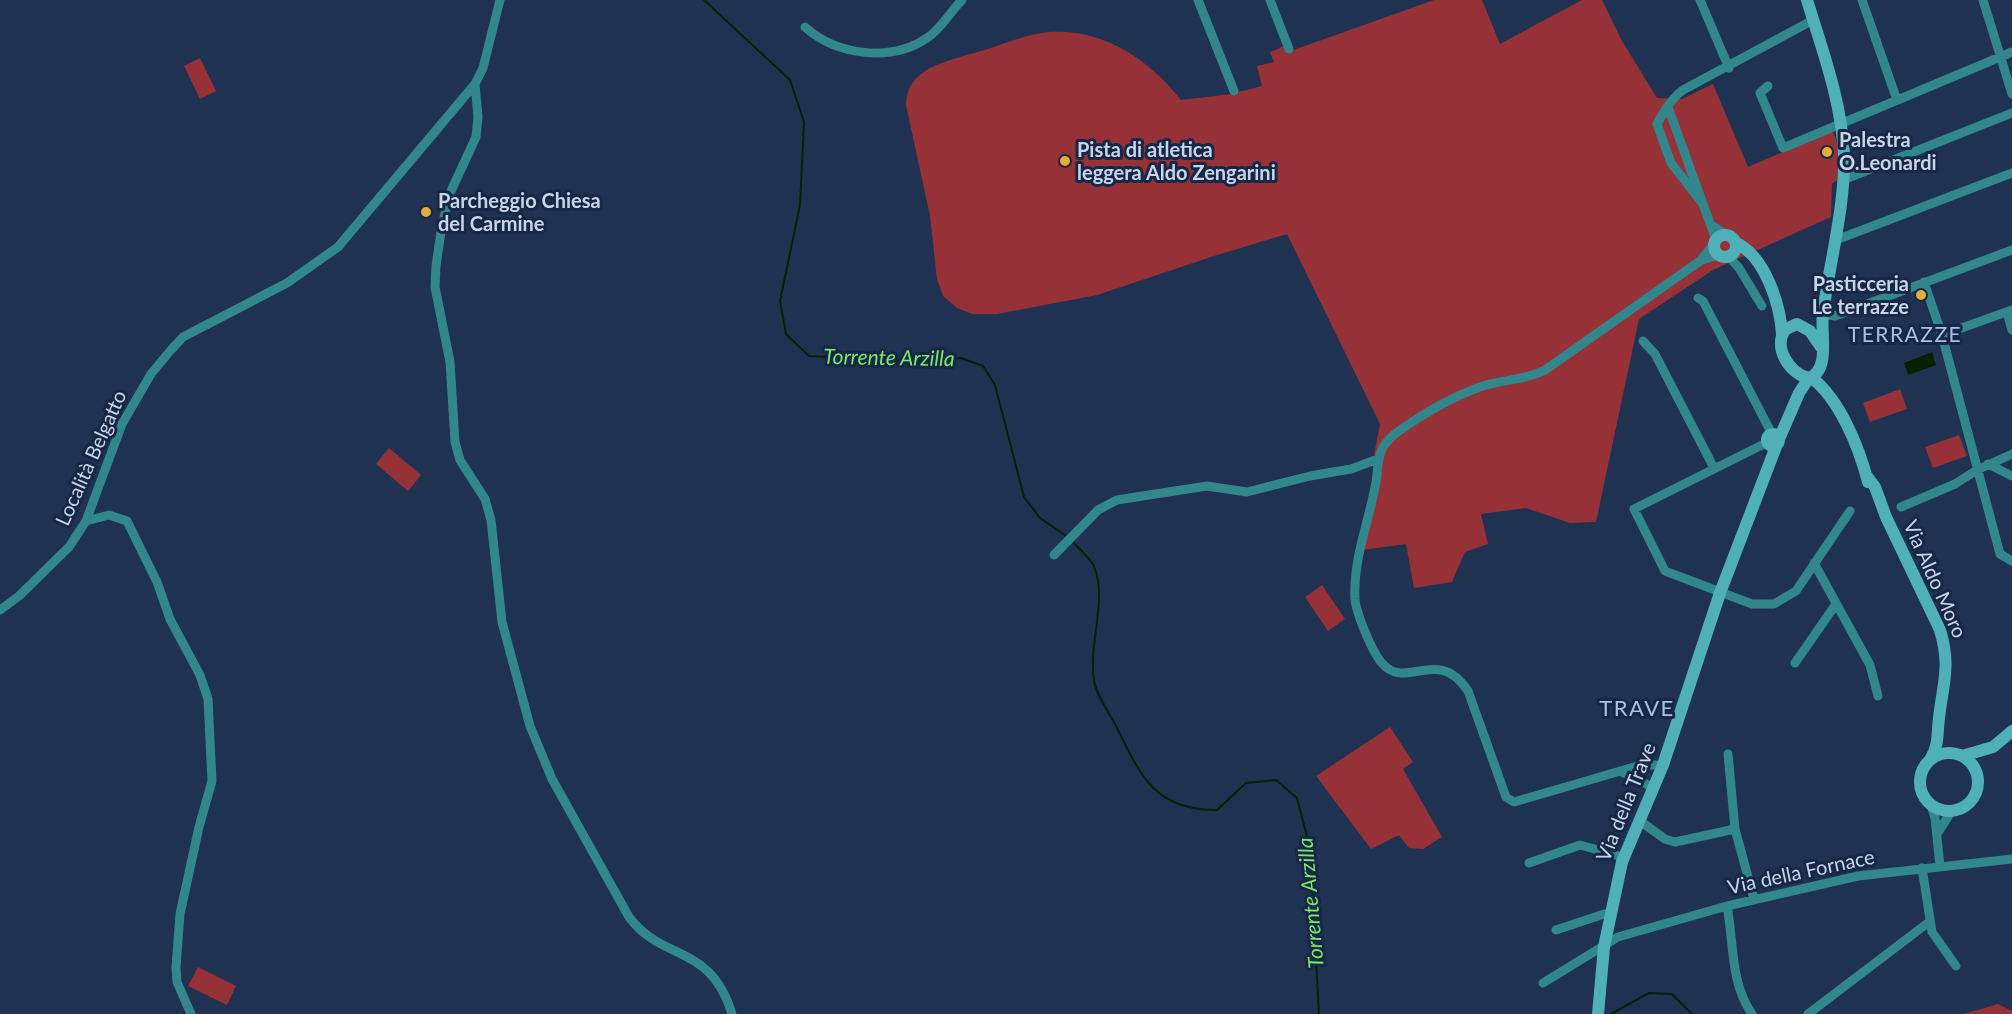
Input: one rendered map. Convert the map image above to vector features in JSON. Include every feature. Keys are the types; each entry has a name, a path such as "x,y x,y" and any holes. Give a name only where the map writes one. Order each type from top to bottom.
{"main road":[{"path":"1806,0 1840,124 1843,180 1836,240 1823,314 1822,366"},
{"path":"1725,247 1754,256 1780,313 1781,349 1794,371 1799,393 1814,389 1831,395"},
{"path":"1780,313 1816,337 1821,347"},
{"path":"1782,334 1791,325 1800,325 1823,314"},
{"name":"Via della Trave","path":"1598,1014 1609,914 1623,857 1664,765 1720,593 1773,442 1786,423 1799,393 1822,366"},
{"name":"Via Aldo Moro","path":"1822,366 1831,395 1866,475 1873,499 1886,517 1940,630 1946,650 1948,671 1938,727 1938,745 1920,779 1920,788 1931,805"},
{"path":"1794,371 1811,378"},
{"name":"Via Aldo Moro","path":"1811,378 1831,395"},
{"path":"1931,805 1951,812 1968,804 1977,788 1975,769 1957,754 1938,727"},
{"path":"1977,778 1993,747 2012,731"},
{"path":"1931,758 1944,753 1957,754 1993,747"}],"street":[{"path":"500,0 483,68 476,84 478,109 476,137 451,191 442,225 435,287 450,362 455,442 460,460 485,499 491,520 502,622 530,726 547,768 629,917 644,932 709,970 718,982 732,1014"},
{"path":"806,27 843,48 863,53 893,52 930,37 962,0"},
{"path":"1198,0 1234,91"},
{"path":"1270,0 1289,49"},
{"path":"1700,0 1729,68"},
{"path":"1862,0 1897,100"},
{"path":"1983,0 2012,94"},
{"path":"1703,204 1671,163 1657,124 1670,101 1683,90 1729,68 1813,20"},
{"path":"1768,86 1760,93 1784,147 2012,52"},
{"name":"Località Belgatto","path":"0,610 20,596 69,547 87,521 122,424 151,374 170,351 183,337 287,283 338,247 476,84"},
{"path":"1668,107 1713,226 1762,306"},
{"path":"1843,180 2012,113"},
{"path":"1836,240 2012,173"},
{"path":"1664,765 1647,764 1514,802 1506,797 1468,691 1460,678 1439,668 1400,674 1380,662 1355,602 1358,556 1376,482 1378,459 1383,448 1398,431 1480,387 1532,376 1545,370 1700,261 1725,247"},
{"path":"1823,314 1835,316 2012,250"},
{"path":"1924,282 1942,335 2000,554 2012,561"},
{"path":"1698,298 1703,301 1773,442 1714,468 1634,509 1665,571 1752,604 1774,604 1796,591 1850,511"},
{"path":"1942,335 2009,311 2012,330"},
{"path":"1643,341 1655,354 1714,468"},
{"path":"1901,507 1955,484 1988,464 2012,454"},
{"path":"1054,555 1098,510 1117,500 1207,486 1246,492 1310,476 1351,469 1378,459"},
{"path":"1988,464 2012,476"},
{"path":"87,521 109,515 127,521 149,564 170,619 200,675 208,699 212,781 199,827 180,914 176,967 177,982 191,1014"},
{"path":"1815,563 1870,664 1878,696"},
{"path":"1795,663 1836,604"},
{"path":"1728,754 1735,829 1754,899"},
{"path":"1620,771 1654,788"},
{"name":"Via Aldo Moro","path":"1931,805 1940,866"},
{"path":"1937,834 1951,812"},
{"path":"1640,821 1665,839 1675,842 1735,829"},
{"path":"1529,863 1580,845 1623,857"},
{"name":"Via della Fornace","path":"1543,983 1618,937 1727,906 1840,879 2012,859"},
{"path":"1920,868 1932,932 1956,966"},
{"path":"1727,906 1736,984 1743,1002 1752,1014"},
{"path":"1556,930 1609,914"},
{"path":"1808,1014 1929,922"}],"shaded area":[{"path":"1434,0 1482,0 1500,44 1582,0 1602,0 1622,41 1657,98 1682,99 1713,84 1748,167 1832,131 1837,141 1838,162 1837,181 1832,183 1831,217 1713,270 1639,319 1596,522 1570,523 1526,508 1481,514 1488,544 1465,552 1452,582 1414,588 1406,544 1362,550 1382,458 1374,455 1380,424 1287,234 1097,295 997,314 972,314 957,308 943,296 937,279 930,216 906,105 912,83 930,68 1019,38 1048,32 1087,35 1123,49 1154,72 1181,100 1231,94 1262,86 1257,66 1274,62 1270,52 1285,46 1288,52"},
{"path":"200,58 216,91 200,99 184,66"},
{"path":"1932,352 1936,365 1908,375 1904,363"},
{"path":"1900,389 1907,409 1870,422 1863,403"},
{"path":"1959,435 1967,456 1933,468 1925,447"},
{"path":"389,448 421,475 408,491 376,464"},
{"path":"1322,585 1345,619 1328,631 1305,597"},
{"path":"1390,727 1413,762 1403,769 1442,837 1423,849 1409,848 1399,835 1371,849 1316,776"},
{"path":"198,967 236,986 227,1005 188,986"},
{"path":"1998,1004 2012,1011 2012,1014 1964,1014"}],"waterway":[{"name":"Torrente Arzilla","path":"704,0 790,80 804,122 800,205 780,301 786,334 809,356 916,361 961,358 983,366 995,385 1024,497 1040,518 1069,538"},
{"name":"Torrente Arzilla","path":"1073,542 1092,563 1098,579 1099,607 1093,651 1095,686 1133,760 1152,787 1164,797 1178,804 1217,810 1246,783 1276,780 1297,798 1310,848 1319,1014"},
{"name":"Torrente Arzilla","path":"1611,1014 1649,993 1672,994 1692,1014"}],"place":[{"name":"Palestra O.Leonardi","path":"1827,152"},
{"name":"Pista di atletica leggera Aldo Zengarini","path":"1065,161"},
{"name":"Parcheggio Chiesa del Carmine","path":"426,212"},
{"name":"Pasticceria Le terrazze","path":"1921,295"}],"district":[{"name":"TERRAZZE","path":"1905,335"},
{"name":"TRAVE","path":"1637,708"}]}
